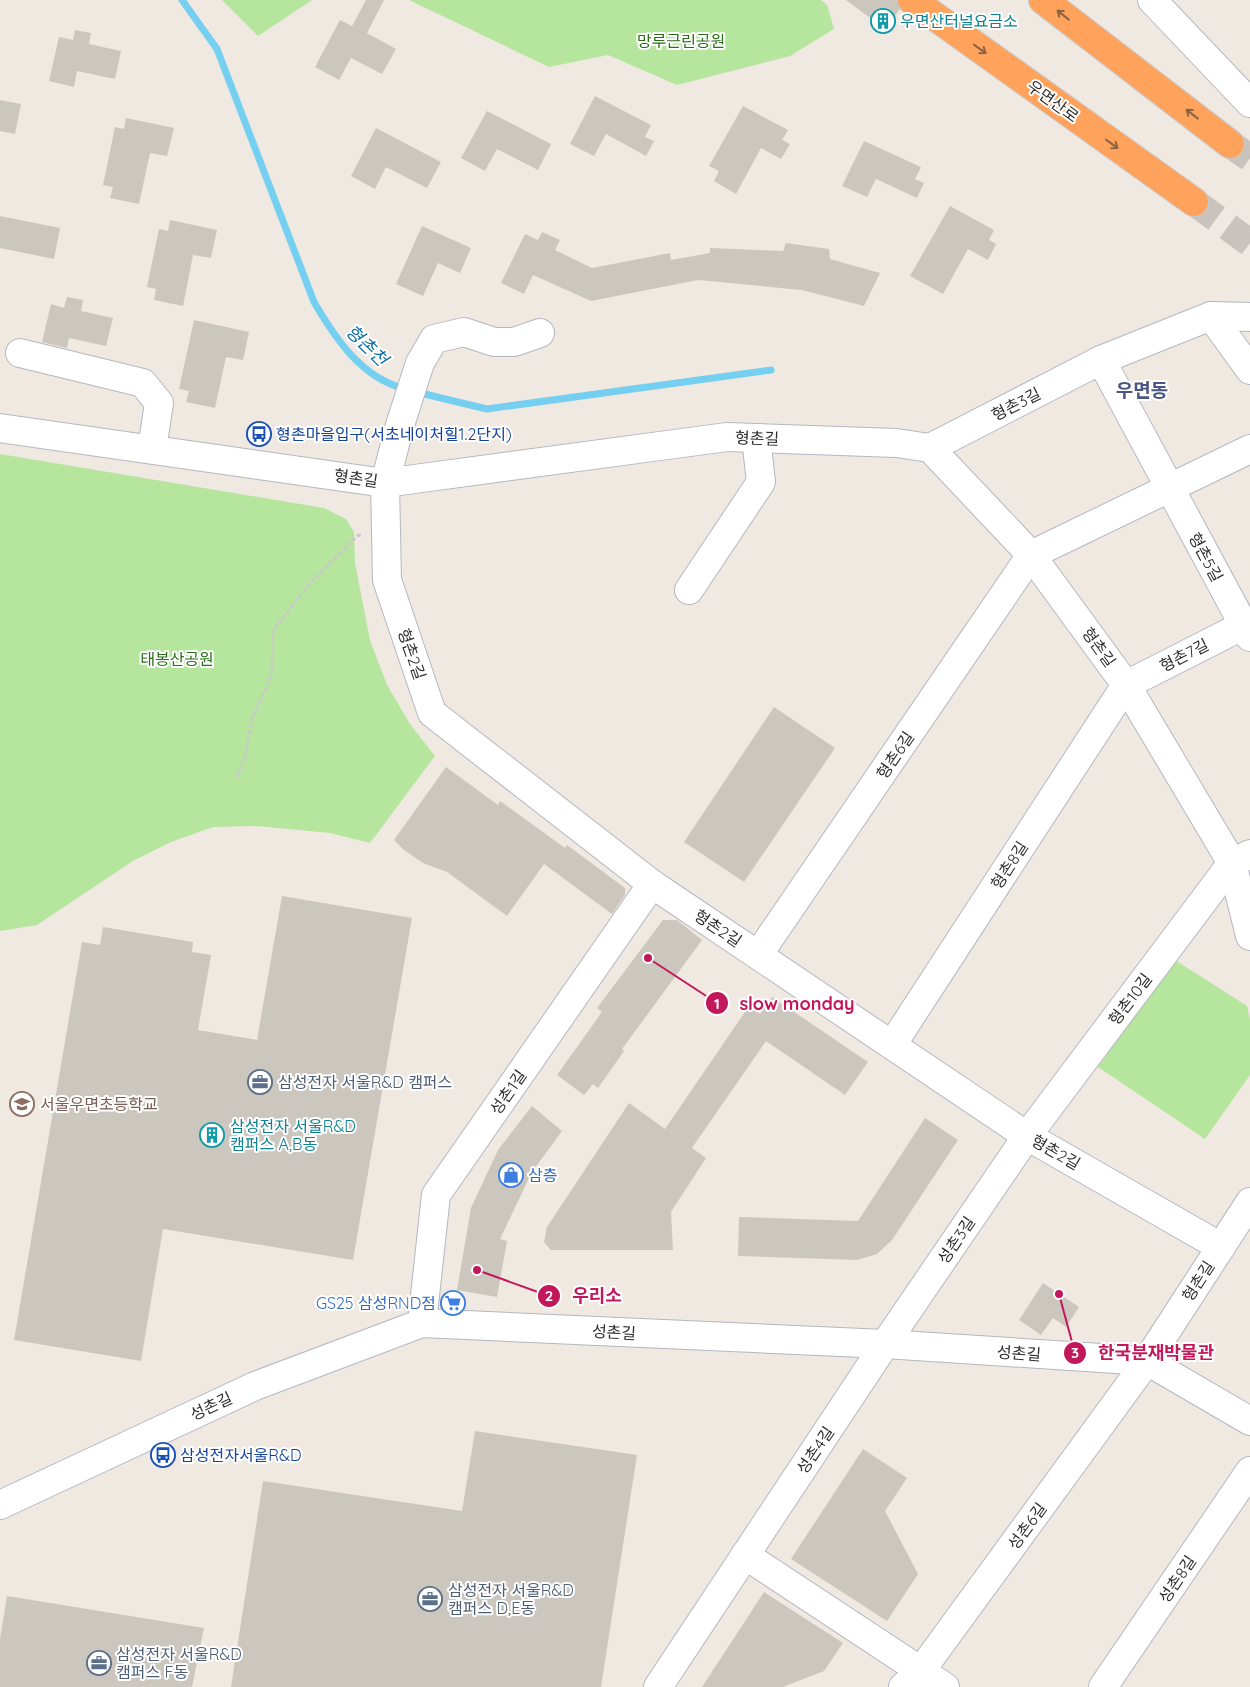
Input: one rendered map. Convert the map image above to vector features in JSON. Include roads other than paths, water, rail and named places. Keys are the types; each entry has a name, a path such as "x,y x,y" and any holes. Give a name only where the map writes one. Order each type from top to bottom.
{"highway":[{"name":"우면산로","path":"912,0 1194,202"},
{"path":"1043,0 1230,144"}],"street":[{"path":"1152,0 1250,103"},
{"path":"1211,316 1250,317"},
{"path":"1211,316 1250,370"},
{"name":"형촌3길","path":"930,448 1101,360 1211,316"},
{"name":"형촌2길","path":"540,333 514,342 494,342 464,332 434,339 420,364 400,425 385,483 387,580 432,713 652,884 1028,1136 1221,1247"},
{"path":"20,353 143,383 159,403 152,449"},
{"path":"1101,360 1169,488"},
{"name":"형촌길","path":"0,428 385,483 727,437 896,443 930,448 1031,555 1126,685 1241,859 1250,936"},
{"path":"689,590 761,482 756,438"},
{"path":"1031,555 1250,449"},
{"name":"형촌5길","path":"1169,488 1248,628"},
{"name":"형촌6길","path":"758,955 1031,555"},
{"name":"형촌7길","path":"1126,685 1248,628"},
{"name":"형촌8길","path":"892,1045 1126,685"},
{"name":"형촌10길","path":"1028,1136 1241,859"},
{"name":"성촌1길","path":"422,1323 436,1195 652,884"},
{"name":"성촌3길","path":"885,1344 1028,1136"},
{"name":"형촌길","path":"1147,1361 1250,1202"},
{"name":"성촌길","path":"0,1505 255,1386 422,1323 885,1344 1147,1361 1250,1420"},
{"name":"성촌4길","path":"658,1687 885,1344"},
{"name":"성촌6길","path":"912,1679 1147,1361"},
{"name":"성촌8길","path":"1103,1687 1250,1471"},
{"path":"746,1555 912,1679 945,1687"}],"waterway":[{"name":"형촌천","path":"182,0 217,49 314,302 341,343 363,367 390,384 406,389"},
{"name":"형촌천","path":"416,392 487,409 771,370"}],"tunnel":[{"path":"1230,144 1250,158"},
{"path":"1194,202 1250,243"}],"place":[{"name":"우면산터널요금소","path":"883,21"},
{"name":"형촌마을입구(서초네이처힐1.2단지)","path":"259,434"},
{"name":"slow monday","path":"648,958"},
{"name":"삼성전자 서울R&D 캠퍼스","path":"260,1082"},
{"name":"서울우면초등학교","path":"22,1104"},
{"name":"삼성전자 서울R&D 캠퍼스 A,B동","path":"212,1135"},
{"name":"삼층","path":"511,1175"},
{"name":"우리소","path":"477,1270"},
{"name":"한국분재박물관","path":"1059,1294"},
{"name":"GS25 삼성RND점","path":"453,1303"},
{"name":"삼성전자서울R&D","path":"163,1455"},
{"name":"삼성전자 서울R&D 캠퍼스 D,E동","path":"430,1599"},
{"name":"삼성전자 서울R&D 캠퍼스 F동","path":"99,1663"}],"district":[{"name":"우면동","path":"1142,390"}],"park label":[{"name":"망루근린공원","path":"681,41"},
{"name":"태봉산공원","path":"177,659"}]}
